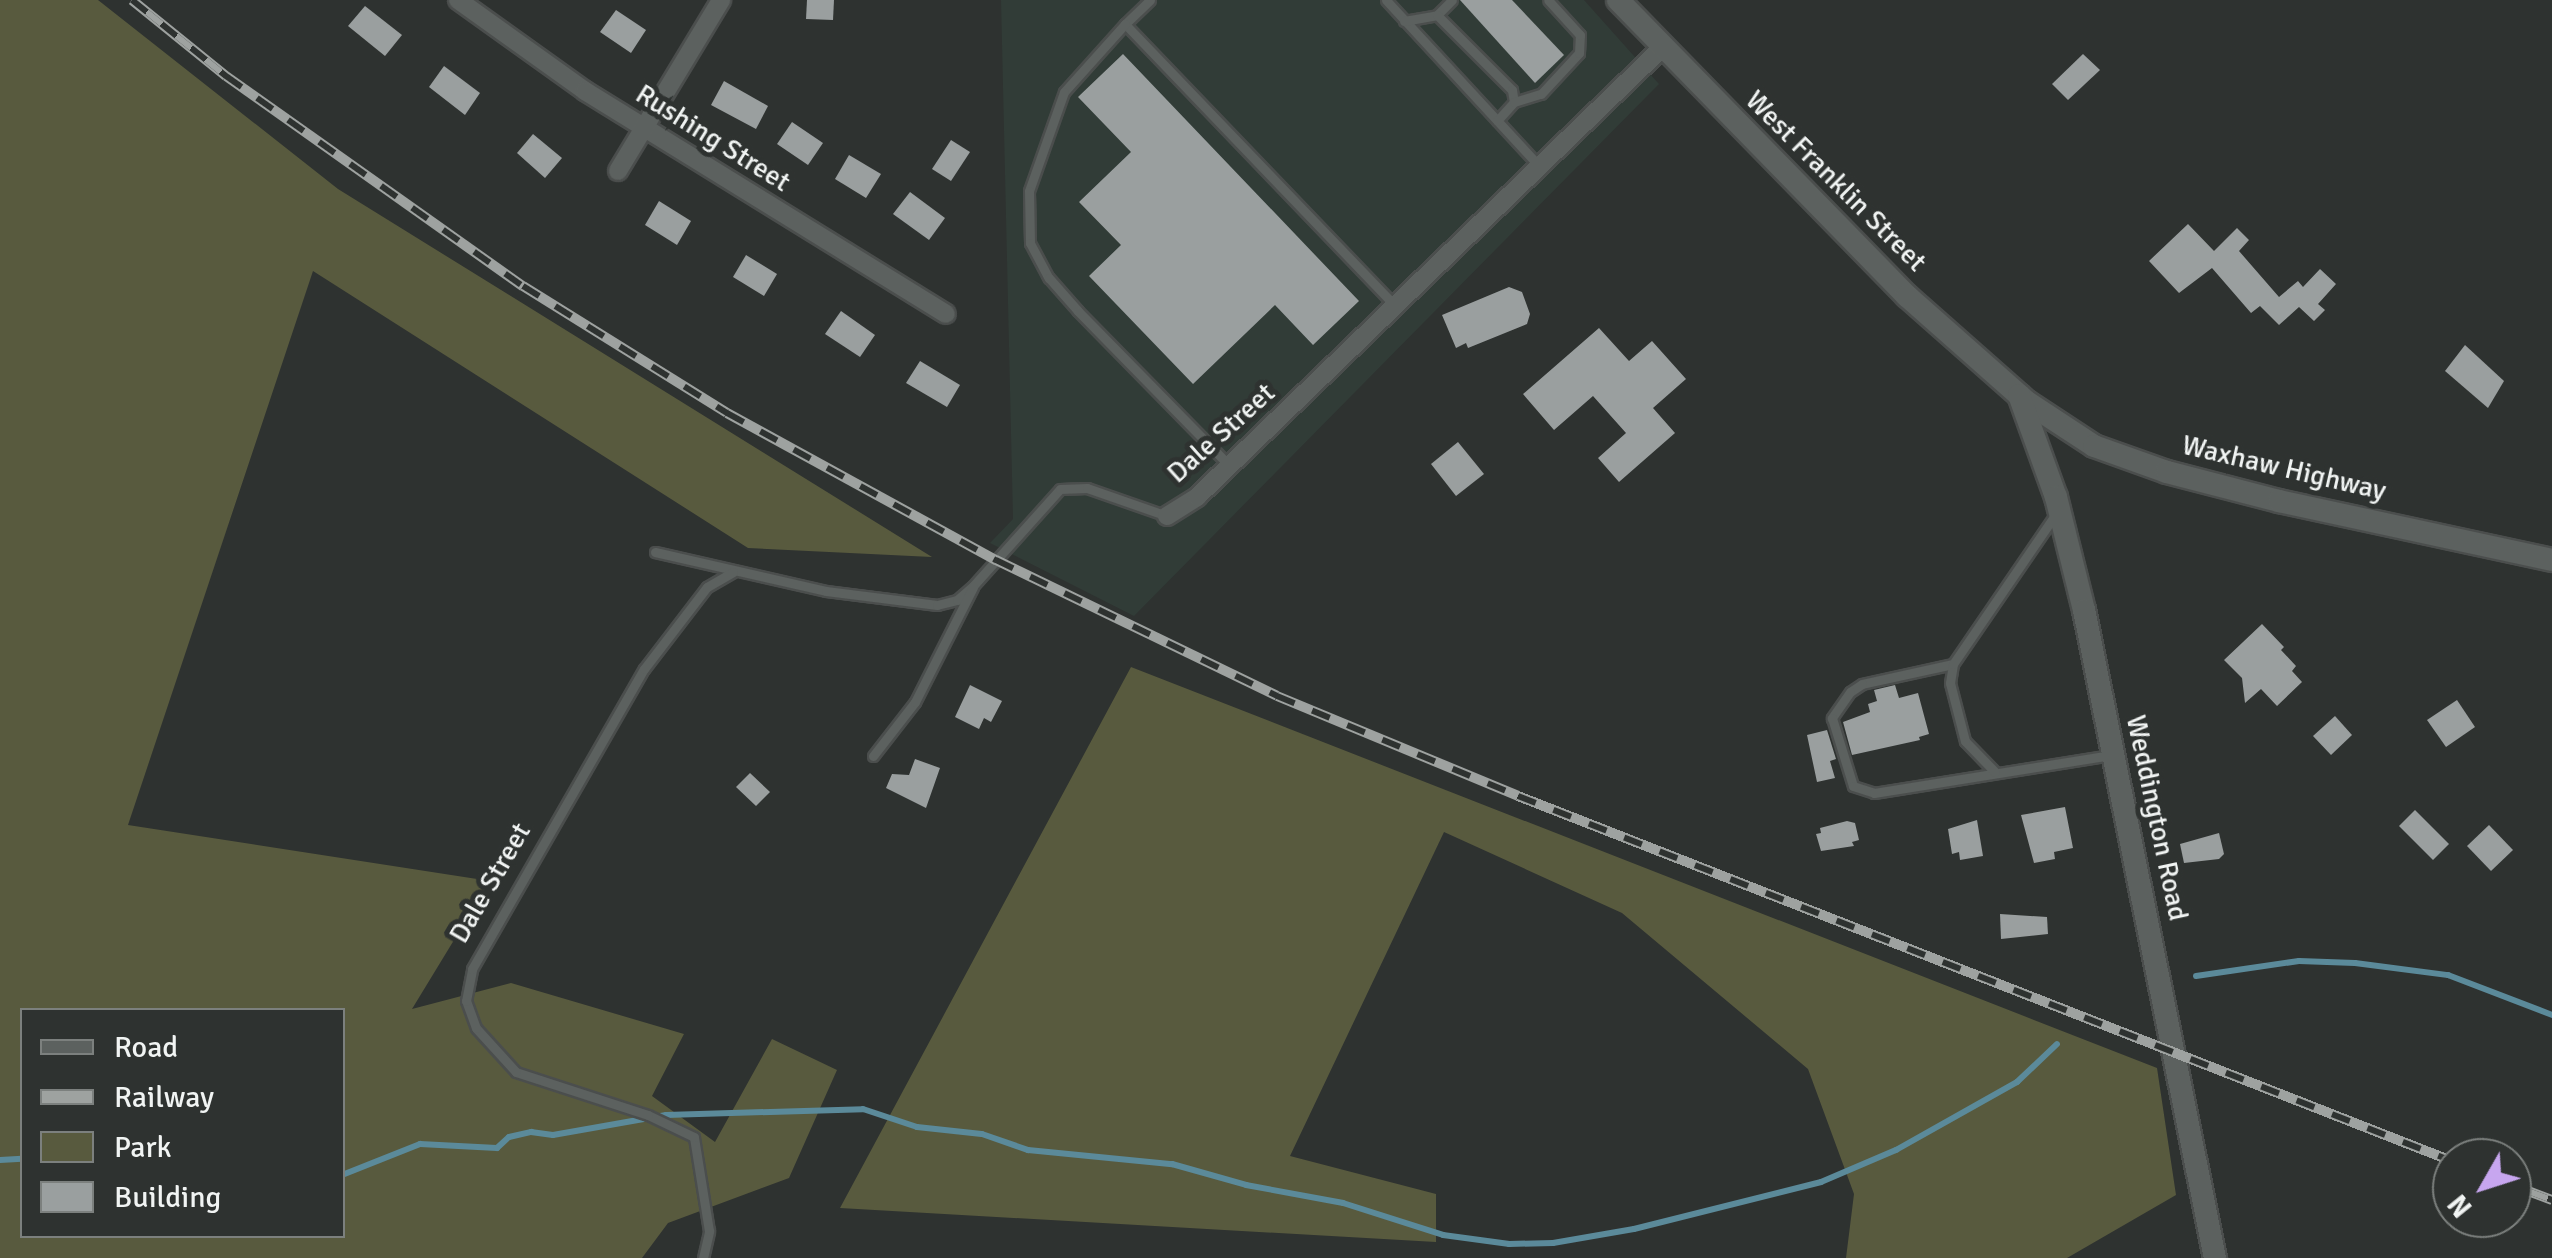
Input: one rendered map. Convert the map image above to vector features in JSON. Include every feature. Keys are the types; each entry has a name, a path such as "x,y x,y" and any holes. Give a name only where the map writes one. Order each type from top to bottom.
{"main road":[{"name":"West Franklin Street","path":"1618,0 1907,296 2019,395"},
{"name":"Weddington Road","path":"2019,395 2058,511 2114,754 2215,1258"},
{"name":"Waxhaw Highway","path":"2019,395 2094,446 2167,472 2552,560"}],"street":[{"name":"Rushing Street","path":"458,0 644,128 946,314"},
{"path":"618,170 721,0"},
{"name":"Dale Street","path":"1167,516 1197,497 1230,466 1663,47"}],"lane":[{"path":"1150,0 1064,92 1029,192 1030,243 1048,278 1230,466"},
{"path":"1386,0 1541,168"},
{"path":"1404,21 1437,15 1452,0"},
{"path":"1497,122 1514,102 1541,94 1579,54 1580,35 1548,0"},
{"path":"1437,15 1512,90 1514,102"},
{"path":"1124,24 1396,306"},
{"name":"Dale Street","path":"655,552 733,572 916,605 956,600 1060,489 1086,488 1167,516"},
{"path":"1995,772 1965,741 1950,683 1953,664 2058,511"},
{"name":"Dale Street","path":"702,1258 710,1231 694,1137 648,1114 516,1072 476,1028 466,1001 472,969 644,669 707,587 733,572"},
{"path":"873,756 915,702 973,586"},
{"path":"1953,664 1862,684 1850,692 1832,718 1852,786 1874,793 2114,754"}],"shaded area":[{"path":"1001,0 1584,0 1659,84 1134,616 990,543 1013,519"}],"green space":[{"path":"0,0 98,0 338,189 932,557 748,548 313,271 128,825 490,881 412,1009 511,983 684,1034 652,1096 715,1142 772,1039 837,1070 789,1178 668,1223 642,1258 0,1258"},
{"path":"1131,667 2157,1068 2176,1195 2067,1258 1846,1258 1854,1194 1808,1069 1622,913 1444,832 1290,1156 1436,1194 1436,1242 840,1208"}],"building":[{"path":"807,0 834,0 833,20 806,19"},
{"path":"1460,0 1512,0 1564,55 1535,83"},
{"path":"365,6 402,35 385,56 348,26"},
{"path":"616,10 646,30 631,53 600,32"},
{"path":"1123,54 1359,301 1313,345 1275,305 1193,384 1089,276 1121,245 1079,202 1131,152 1078,97"},
{"path":"2083,54 2100,70 2068,100 2052,84"},
{"path":"444,66 480,93 465,115 429,87"},
{"path":"724,81 768,106 756,129 711,105"},
{"path":"792,122 823,143 808,165 777,144"},
{"path":"533,134 562,158 545,178 517,153"},
{"path":"951,140 970,152 951,181 932,169"},
{"path":"849,155 881,174 866,198 835,179"},
{"path":"910,192 945,218 929,240 893,214"},
{"path":"659,201 691,221 677,245 645,225"},
{"path":"2188,224 2214,251 2237,228 2249,240 2239,251 2279,297 2298,281 2303,287 2320,269 2336,284 2318,304 2325,310 2314,321 2299,307 2279,325 2260,306 2251,313 2212,268 2179,293 2149,261"},
{"path":"746,255 777,274 764,296 733,277"},
{"path":"1509,287 1522,292 1530,314 1527,324 1468,348 1466,343 1456,348 1442,315"},
{"path":"841,311 875,335 860,357 825,334"},
{"path":"1599,328 1629,361 1652,341 1686,379 1653,408 1675,433 1619,482 1598,458 1626,433 1593,396 1554,430 1523,394"},
{"path":"2465,345 2504,381 2488,408 2445,371"},
{"path":"920,361 960,385 947,407 906,383"},
{"path":"1458,442 1484,474 1456,496 1431,464"},
{"path":"2262,624 2284,647 2281,650 2296,666 2292,671 2302,682 2277,706 2261,689 2245,703 2242,678 2224,660"},
{"path":"970,685 1002,701 991,722 984,718 979,729 955,717"},
{"path":"1895,685 1899,698 1918,693 1929,734 1919,737 1920,740 1852,755 1843,722 1870,712 1868,704 1877,701 1874,690"},
{"path":"2457,700 2475,727 2446,747 2427,720"},
{"path":"2335,716 2352,735 2331,755 2313,736"},
{"path":"1827,730 1836,759 1830,761 1835,778 1817,782 1807,735"},
{"path":"915,759 940,768 926,808 886,788 892,774 909,775"},
{"path":"750,773 770,792 756,806 736,787"},
{"path":"2065,807 2073,848 2054,852 2055,859 2034,863 2021,815"},
{"path":"2415,810 2449,844 2433,860 2399,826"},
{"path":"1977,820 1983,856 1960,860 1959,852 1952,854 1948,829"},
{"path":"1847,821 1855,823 1859,840 1852,842 1854,846 1821,851 1816,834 1821,833 1820,828"},
{"path":"2489,825 2513,850 2491,871 2467,846"},
{"path":"2219,833 2224,854 2219,859 2184,863 2180,844"},
{"path":"2000,914 2047,917 2048,934 2001,939"}],"waterway":[{"path":"2196,976 2299,961 2355,963 2448,975 2552,1015"},
{"path":"345,1174 420,1144 497,1148 509,1137 531,1132 553,1135 666,1115 863,1109 917,1127 982,1134 1028,1150 1172,1164 1246,1185 1343,1203 1443,1235 1509,1244 1553,1243 1634,1229 1821,1182 1896,1150 2017,1082 2057,1044"},
{"path":"0,1160 20,1159"}],"railway":[{"path":"132,0 226,76 523,286 727,413 996,560 1277,696 1518,796 2432,1153"},
{"path":"2532,1192 2552,1200"}]}
